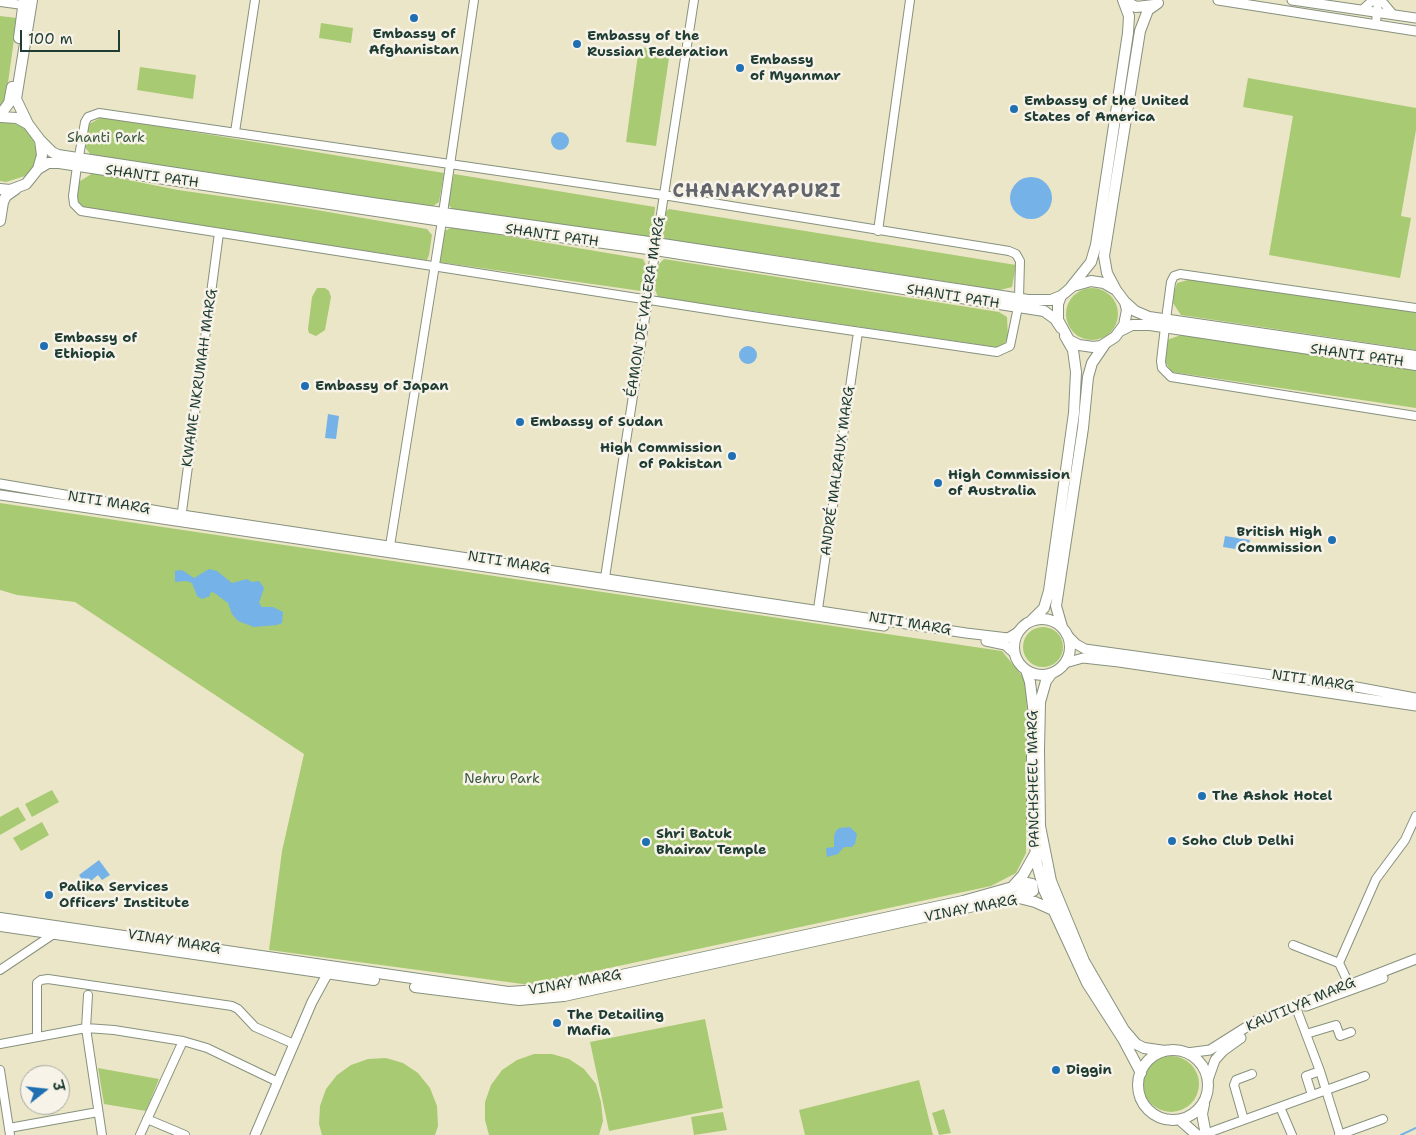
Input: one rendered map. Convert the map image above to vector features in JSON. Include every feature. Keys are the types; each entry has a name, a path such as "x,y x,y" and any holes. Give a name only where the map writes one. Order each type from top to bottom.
{"main road":[{"path":"1123,0 1129,5 1144,8 1159,1"},
{"path":"1123,0 1129,16 1128,33 1096,245 1091,262 1071,287 1060,296 1058,304 1063,332 1073,350 1076,372 1074,414 1049,590 1044,608 1018,632 1014,643 1014,653 1019,663 1026,670 1036,675 1052,673 1065,663 1070,651 1056,606 1083,428 1088,377 1092,363 1105,344 1120,331 1126,317 1126,302 1116,290 1107,273 1104,256 1140,30 1148,10 1159,1"},
{"path":"26,2 9,103 0,116 17,118 28,124"},
{"name":"SHANTI PATH","path":"26,2 16,99 28,124 40,140 55,154 78,161 442,217 655,246 1018,303 1044,311 1063,332"},
{"path":"0,221 3,202 6,196 33,178 38,169 42,155 40,140"},
{"name":"SHANTI PATH","path":"38,169 52,162 78,161"},
{"path":"0,189 17,188"},
{"path":"1071,287 1091,281 1104,283 1116,290"},
{"name":"SHANTI PATH","path":"1018,303 1051,300 1060,296"},
{"name":"SHANTI PATH","path":"1126,302 1135,311 1166,323 1416,364"},
{"name":"SHANTI PATH","path":"1120,331 1132,325 1166,323 1416,356"},
{"path":"1063,332 1074,343 1085,346 1105,344"},
{"path":"1031,621 1046,619 1064,631"},
{"name":"PANCHSHEEL MARG","path":"1026,670 1030,682 1034,715 1032,818 1036,852 1044,890 1087,983 1123,1039 1141,1073"},
{"name":"PANCHSHEEL MARG","path":"1052,673 1046,681 1040,702 1039,751 1040,826 1051,881 1084,961 1124,1030 1136,1044 1144,1048 1165,1051"},
{"name":"VINAY MARG","path":"0,926 508,992 542,991 962,901 1013,886 1023,875 1036,852"},
{"path":"1013,886 1027,883 1034,887 1028,893 1015,897"},
{"name":"VINAY MARG","path":"0,918 168,941 329,970 497,998 520,1000 564,996 1015,897 1035,902 1053,910"},
{"path":"1203,1135 1202,1114 1206,1098 1208,1080 1204,1069 1197,1060 1187,1053 1165,1051 1150,1059 1141,1073 1139,1091 1147,1108 1156,1116 1168,1120 1180,1120 1196,1112 1206,1098"},
{"path":"1180,1120 1203,1135"}],"street":[{"path":"235,132 255,0"},
{"path":"390,549 474,0"},
{"name":"ÉAMON DE VALERA MARG","path":"605,580 694,0"},
{"path":"878,231 910,0"},
{"path":"1218,0 1416,31"},
{"path":"1292,0 1392,13 1416,18"},
{"path":"1373,0 1371,10 1373,23"},
{"path":"1371,10 1379,0 1392,13"},
{"path":"0,2 26,2"},
{"path":"100,113 663,195 1009,251 1016,254 1020,261 1021,272 1018,303 1010,346 997,352 858,332 80,212 74,204 73,196 78,161 85,122 88,116 100,113"},
{"name":"KWAME NKRUMAH MARG","path":"181,519 219,233"},
{"path":"1416,308 1180,274 1174,276 1171,282 1161,361 1166,374 1171,377 1416,416"},
{"name":"ANDRÉ MALRAUX MARG","path":"818,609 858,332"},
{"name":"NITI MARG","path":"0,484 181,519"},
{"name":"NITI MARG","path":"0,495 818,609 997,637 1008,638 1018,632"},
{"name":"NITI MARG","path":"605,580 997,643 1009,647 1014,653"},
{"name":"NITI MARG","path":"1064,631 1076,644 1085,649 1351,686 1416,698"},
{"name":"NITI MARG","path":"1065,663 1083,658 1119,662 1416,706"},
{"path":"1339,963 1376,879 1405,840 1416,816"},
{"path":"0,970 55,933"},
{"path":"1293,945 1339,963 1350,984"},
{"name":"KAUTILYA MARG","path":"1208,1080 1222,1051 1259,1026 1296,1007 1416,959"},
{"name":"KAUTILYA MARG","path":"1187,1053 1210,1050 1256,1021 1416,965"},
{"path":"255,1135 294,1044 329,970"},
{"path":"37,1036 35,1009 37,983 48,979 232,1006 255,1026 294,1044"},
{"path":"88,996 86,1028 102,1135"},
{"path":"1296,1007 1320,1071 1340,1135 1383,1119"},
{"path":"1306,1034 1336,1025 1340,1036 1351,1032"},
{"path":"0,1044 86,1028 114,1030 183,1041 207,1048 278,1082"},
{"path":"140,1135 183,1041"},
{"path":"0,1070 10,1132 98,1112"},
{"path":"1312,1095 1306,1076 1320,1071"},
{"path":"1244,1120 1234,1085 1236,1080 1252,1074"},
{"path":"1203,1135 1365,1076"},
{"path":"1280,1107 1292,1135"},
{"path":"147,1120 185,1135"}],"green space":[{"path":"0,16 17,18 5,104 0,107"},
{"path":"321,23 353,28 351,43 319,38"},
{"path":"639,47 670,51 656,146 626,142"},
{"path":"140,67 196,75 193,99 137,90"},
{"path":"1248,78 1416,108 1416,130 1401,216 1411,218 1400,278 1269,255 1293,116 1243,107"},
{"name":"Shanti Park","path":"102,117 444,173 439,202 430,208 91,155 84,146 83,136 89,124"},
{"path":"8,122 27,130 33,139 36,159 32,169 25,176 6,182 0,181 0,123"},
{"name":"Shanti Park","path":"93,173 178,190 305,208 427,229 432,235 429,255 427,260 81,209 74,193 77,183"},
{"path":"454,174 655,207 653,229 648,238 454,211 448,204"},
{"path":"669,209 1016,265 1012,287 1000,290 774,255 666,242 662,231 664,213"},
{"path":"453,227 643,259 646,265 646,285 641,291 439,262 442,232"},
{"path":"664,259 999,312 1007,317 1008,337 1002,348 658,297 654,287 654,276 657,266"},
{"path":"1191,279 1416,311 1416,350 1181,315 1173,303 1174,292 1177,283"},
{"path":"317,288 325,288 329,291 331,297 325,330 316,336 309,333 308,329 312,297"},
{"path":"1087,288 1097,288 1107,292 1114,299 1118,314 1114,329 1107,336 1097,340 1087,340 1077,336 1070,329 1066,319 1066,309 1070,299 1077,292"},
{"path":"1181,335 1416,369 1416,408 1172,372 1163,359 1164,348 1167,340"},
{"name":"Nehru Park","path":"0,503 1002,651 1027,682 1026,853 1016,873 991,886 530,985 269,950 282,851 304,754 75,602 17,595 0,590"},
{"path":"1043,627 1054,630 1060,636 1063,647 1060,658 1054,664 1043,667 1032,664 1026,658 1023,647 1026,636 1032,630"},
{"path":"52,790 59,802 32,817 25,804"},
{"path":"18,807 26,820 0,835 0,817"},
{"path":"42,822 49,835 21,851 13,838"},
{"path":"705,1019 723,1108 609,1131 590,1042"},
{"path":"534,1054 552,1054 569,1059 584,1069 596,1084 601,1102 603,1121 599,1135 489,1135 485,1120 485,1102 491,1085 502,1070 517,1060"},
{"path":"1171,1056 1182,1058 1191,1064 1197,1073 1199,1084 1197,1095 1191,1104 1182,1110 1171,1112 1160,1110 1151,1104 1145,1095 1143,1084 1145,1073 1151,1064 1160,1058"},
{"path":"386,1058 403,1063 418,1073 430,1088 437,1106 438,1126 435,1135 322,1135 319,1124 320,1106 326,1089 337,1075 351,1065 368,1059"},
{"path":"98,1068 159,1079 146,1111 104,1104"},
{"path":"919,1080 933,1135 805,1135 799,1110"},
{"path":"944,1109 951,1133 939,1135 932,1113"},
{"path":"723,1112 727,1130 694,1135 691,1117"}],"water":[{"path":"556,132 564,132 569,137 567,148 556,150 551,145 551,137"},
{"path":"1035,177 1043,180 1049,186 1052,198 1049,210 1043,216 1027,219 1019,216 1013,210 1010,194 1013,186 1019,180"},
{"path":"748,346 755,348 757,355 755,362 748,364 741,362 739,355 741,348"},
{"path":"328,414 339,416 336,439 325,438"},
{"path":"1225,536 1250,540 1248,551 1223,547"},
{"path":"209,569 217,571 232,583 247,579 252,582 259,581 264,588 259,603 262,607 273,607 283,612 282,623 254,627 238,621 232,614 228,603 213,592 210,593 210,596 202,599 197,596 192,583 186,581 175,582 175,571 182,570 194,578"},
{"path":"850,827 857,834 855,844 852,847 844,847 838,854 827,857 826,848 834,847 836,831 839,828"},
{"path":"99,860 110,875 102,880 98,875 86,885 79,875"}],"waterway":[{"path":"1401,1135 1416,1128"}],"place":[{"name":"Embassy of Afghanistan","path":"414,18"},
{"name":"Embassy of the Russian Federation","path":"577,44"},
{"name":"Embassy of Myanmar","path":"740,68"},
{"name":"Embassy of the United States of America","path":"1014,109"},
{"name":"Embassy of Ethiopia","path":"44,346"},
{"name":"Embassy of Japan","path":"305,386"},
{"name":"Embassy of Sudan","path":"520,422"},
{"name":"High Commission of Pakistan","path":"732,456"},
{"name":"High Commission of Australia","path":"938,483"},
{"name":"British High Commission","path":"1332,540"},
{"name":"The Ashok Hotel","path":"1202,796"},
{"name":"Soho Club Delhi","path":"1172,841"},
{"name":"Shri Batuk Bhairav Temple","path":"646,842"},
{"name":"Palika Services Officers' Institute","path":"49,895"},
{"name":"The Detailing Mafia","path":"557,1023"},
{"name":"Diggin","path":"1056,1070"}],"district":[{"name":"CHANAKYAPURI","path":"757,192"}]}
